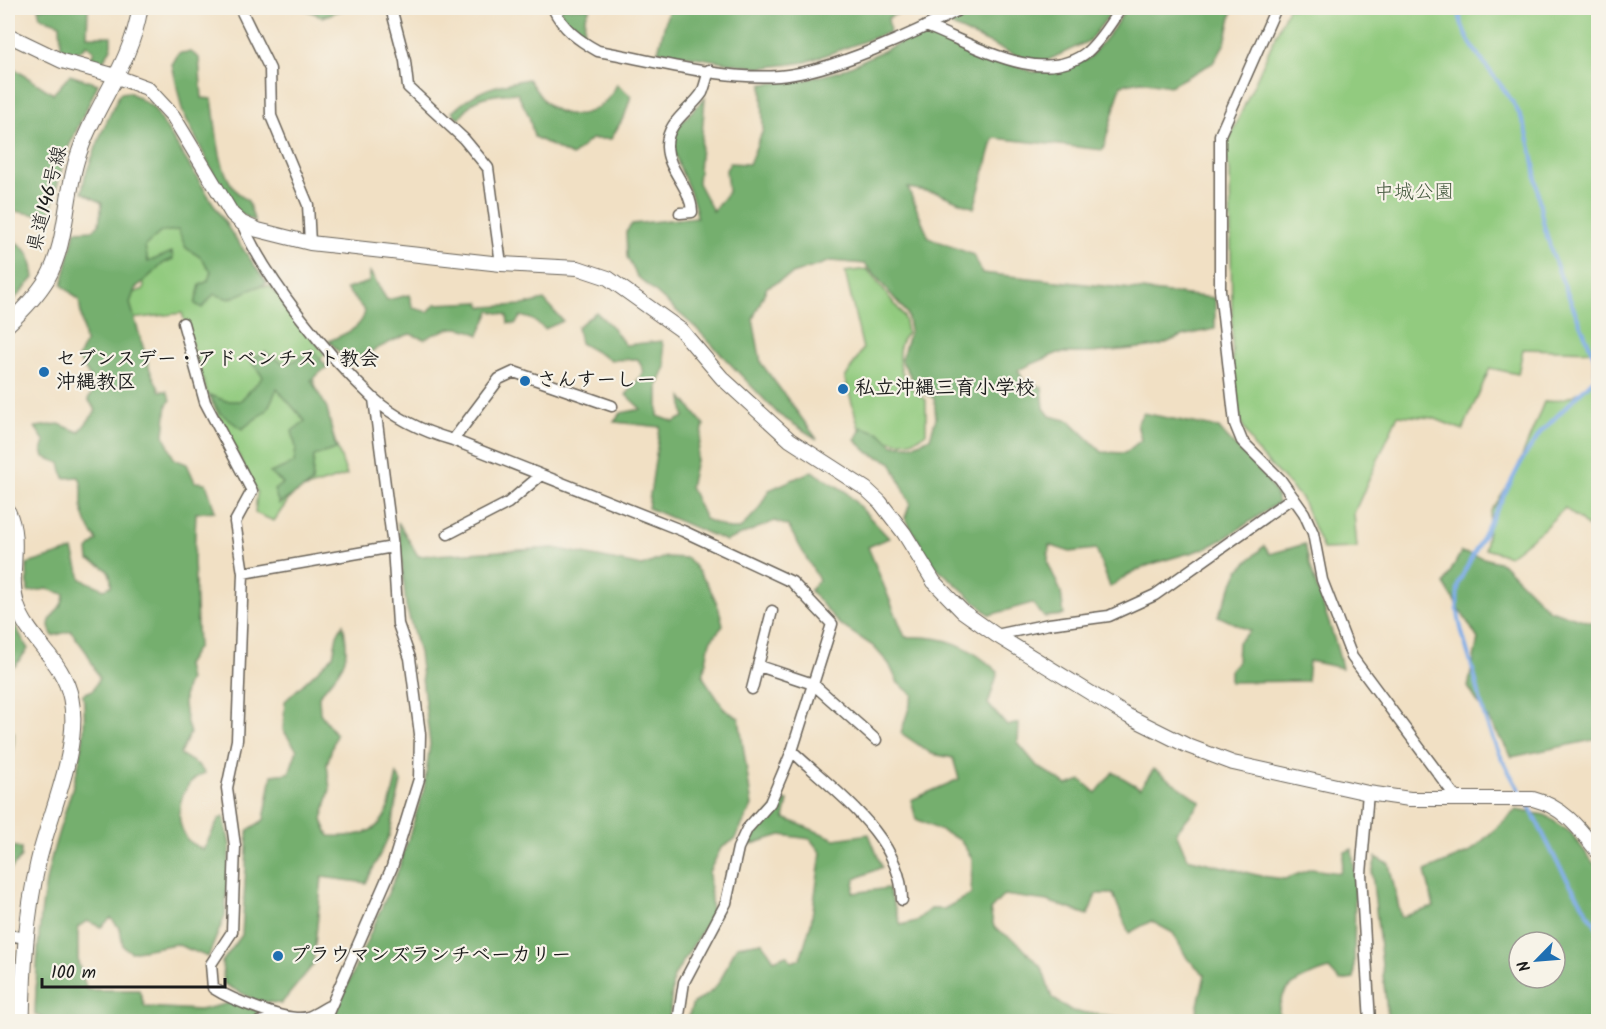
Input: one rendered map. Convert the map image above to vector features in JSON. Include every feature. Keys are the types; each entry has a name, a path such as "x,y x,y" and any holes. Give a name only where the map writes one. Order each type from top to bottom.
{"main road":[{"name":"県道146号線","path":"8,324 32,300 51,269 77,157 131,48 140,8"},
{"path":"8,512 15,540 14,590 17,606 24,620 58,665 71,697 74,715 68,756 38,862 26,938 22,1022"}],"street":[{"path":"240,8 270,69 272,117 308,205 310,243"},
{"path":"391,8 405,61 408,87 464,139 489,168 501,264"},
{"path":"553,8 560,23 582,42 598,51 749,76 780,76 807,71 850,57 926,26 962,8"},
{"path":"926,26 1010,60 1035,66 1059,65 1088,51 1121,8"},
{"path":"1276,8 1220,135 1220,290 1235,424 1242,441 1256,458 1280,479 1293,496 1313,533 1322,580 1352,657 1458,800"},
{"path":"8,35 62,61 117,76 147,88 173,116 232,214 242,223 258,231 310,243 501,264 578,267 609,278 681,330 722,378 790,440 866,489 904,532 941,590 962,611 996,635 1118,711 1188,746 1233,763 1368,793 1410,799 1533,799 1561,811 1599,852"},
{"path":"680,213 692,212 692,201 670,162 667,145 672,126 702,92 709,70"},
{"path":"242,223 251,247 266,271 327,347 374,399 425,431 683,531 792,582 832,624 792,751 770,803 747,829 738,848 726,903 684,982 678,1022"},
{"path":"183,323 205,402 252,491 235,522 243,573 237,740 227,788 235,846 232,932 211,964 213,988 223,994 283,1016 307,1018 329,1006"},
{"path":"453,440 499,379 513,372 612,406"},
{"path":"324,1022 329,1006 392,867 419,779 420,734 410,658 398,624 393,547 374,399"},
{"path":"448,534 508,503 541,475"},
{"path":"996,635 1049,624 1109,616 1155,595 1293,496"},
{"path":"243,573 393,547"},
{"path":"752,689 772,610"},
{"path":"759,666 813,684 876,740"},
{"path":"792,751 877,833 898,868 902,880 902,900"},
{"path":"1368,793 1361,874 1370,1022"},
{"path":"8,935 26,938"},
{"path":"259,1022 283,1016"}],"green space":[{"path":"38,8 88,8 87,36 111,36 111,48 103,61 90,60 94,51 87,45 80,51 67,53 61,47 60,24 40,17"},
{"path":"303,8 345,8 345,9 322,17"},
{"path":"559,8 590,8 585,18 584,35 565,20"},
{"path":"669,8 910,8 888,18 890,32 806,62 760,68 658,51"},
{"path":"972,8 1115,8 1089,41 1044,62 1015,55 952,26 949,19"},
{"path":"1126,8 1233,8 1225,43 1213,63 1170,86 1141,81 1121,85 1103,150 994,138 974,208 938,193 908,188 929,238 974,255 982,273 1215,298 1215,329 1182,336 1159,346 1092,353 1058,353 1018,370 1024,381 1042,387 1044,408 1050,416 1070,421 1102,452 1125,453 1141,440 1137,424 1143,413 1219,428 1270,484 1278,503 1211,546 1144,567 1110,587 1096,549 1070,552 1049,545 1048,563 1061,592 1064,615 1044,617 1032,603 990,615 930,561 905,518 910,503 891,462 869,453 855,440 862,427 880,433 893,445 914,445 930,438 936,418 934,398 920,392 901,360 910,331 907,313 865,264 831,261 795,273 767,287 753,319 761,363 817,439 779,415 696,328 637,276 627,257 626,232 632,224 697,217 692,196 678,163 674,143 675,134 681,124 705,98 698,183 713,211 728,192 726,170 730,163 749,164 763,130 762,84 805,80 840,71 925,31 1033,72 1061,69 1089,58 1113,29"},
{"name":"中城公園","path":"1288,8 1598,8 1598,540 1588,527 1565,508 1509,556 1485,549 1491,511 1513,479 1544,402 1572,396 1594,380 1594,351 1523,349 1518,374 1490,368 1463,430 1433,418 1398,415 1354,513 1357,548 1323,549 1301,498 1255,449 1242,424 1233,393 1230,171 1224,151"},
{"path":"191,52 199,58 202,98 212,99 224,169 238,193 248,201 255,222 237,211 223,193 182,110 172,64 179,53"},
{"path":"10,66 53,94 70,75 98,84 66,153 49,217 14,211 8,234 8,70"},
{"path":"528,79 549,106 572,115 598,107 606,101 617,84 631,96 625,115 611,139 591,139 572,156 534,137 529,116 517,93 490,96 476,101 464,111 459,120 452,112 470,98 487,89"},
{"path":"129,92 153,107 231,232 267,283 229,299 214,294 202,308 195,304 200,285 208,281 211,271 200,257 186,248 178,230 161,232 145,246 148,262 172,252 173,259 164,263 135,289 130,303 150,370 160,391 167,391 171,400 167,404 164,435 174,459 187,464 195,482 206,483 215,511 196,513 194,560 198,646 186,665 189,680 186,686 184,706 190,733 180,754 198,765 205,773 196,778 184,792 180,821 187,839 203,850 219,819 224,817 230,845 225,916 208,957 176,944 131,952 123,946 120,929 111,918 101,927 87,921 78,927 78,962 87,990 139,990 145,1007 200,1010 234,1002 258,1011 256,1018 242,1022 79,1022 46,1020 35,1014 39,938 46,882 80,759 84,717 83,694 93,690 99,678 87,653 71,631 53,636 49,624 64,594 47,589 28,592 27,564 73,550 81,579 104,589 111,586 111,580 103,567 89,560 88,550 97,540 84,515 81,480 79,477 64,478 60,463 44,457 42,450 45,442 35,427 59,424 79,432 96,411 88,399 96,387 78,358 85,343 79,300 62,285 75,231 94,230 99,224 102,203 82,192 85,176 120,93"},
{"path":"190,227 218,287 270,286 325,354 310,370 347,475 294,492 274,521 255,513 257,492 207,393 182,313 132,319 128,295 144,289 140,236"},
{"path":"8,237 28,253 34,278 8,306"},
{"path":"867,269 904,316 907,333 899,351 901,370 911,387 926,400 926,433 909,441 885,439 859,428 845,378 863,349 845,272"},
{"path":"370,272 387,300 409,295 413,308 428,312 435,304 479,302 483,307 523,305 544,300 563,321 545,329 531,319 521,316 515,324 508,323 507,315 490,311 479,335 457,328 445,330 424,339 410,334 347,361 329,341 352,330 363,317 365,311 346,289 369,282"},
{"path":"596,312 613,328 625,345 662,341 666,367 658,385 658,416 674,422 684,417 682,397 704,425 690,487 705,519 729,529 740,529 758,510 769,490 812,471 845,491 889,538 868,547 905,637 932,638 956,644 977,655 998,672 988,704 1007,726 1019,723 1018,743 1037,766 1067,785 1081,780 1096,793 1113,772 1140,788 1154,769 1201,802 1176,832 1187,858 1261,876 1285,879 1311,869 1340,873 1345,852 1352,849 1355,877 1354,979 1340,981 1329,969 1300,980 1292,985 1281,999 1279,1021 1211,1021 1196,1014 1205,975 1187,958 1173,933 1151,921 1129,933 1113,894 1096,894 1088,915 1047,901 1004,895 990,910 994,927 1018,943 1042,968 1052,998 1072,1011 1134,1019 1132,1021 687,1021 693,1003 711,991 721,979 737,946 762,942 774,960 786,955 792,962 800,959 811,923 821,853 810,839 781,835 749,845 760,825 780,800 788,801 784,818 835,839 869,834 882,867 855,879 853,893 888,888 901,925 916,921 930,909 944,909 971,894 972,858 960,840 916,819 911,800 959,779 953,758 932,754 901,733 913,695 898,683 889,664 873,646 839,624 810,590 819,580 788,526 775,521 726,541 648,508 660,427 614,422 621,413 641,409 626,395 644,372 638,359 610,360 580,343 577,327"},
{"path":"312,349 327,367 311,380 327,408 336,449 314,456 312,483 279,504 274,490 283,483 270,473 294,463 296,448 292,431 305,421 277,389 267,410 242,429 220,413 210,395 226,401 240,401 263,377 250,360 265,352 283,363 294,361"},
{"path":"398,522 418,556 554,548 642,566 665,557 687,558 710,589 723,626 710,641 703,677 725,710 739,718 752,806 734,840 721,848 709,872 712,914 673,978 669,1021 341,1022 335,1014 399,868 424,789 430,744 419,653 406,606"},
{"path":"1305,544 1342,668 1309,661 1307,681 1230,682 1230,670 1237,663 1238,642 1250,631 1218,616 1239,570 1264,546 1270,554"},
{"path":"1461,552 1502,563 1549,610 1598,624 1598,739 1512,757 1468,687 1478,639 1444,584"},
{"path":"8,613 28,649 15,666 8,668"},
{"path":"343,624 346,648 343,664 319,696 320,713 336,735 327,764 330,789 322,820 329,836 347,836 372,830 380,823 390,804 397,774 401,782 389,836 366,883 322,877 313,965 281,1004 255,1000 224,984 222,962 242,935 248,830 264,820 272,775 289,773 297,750 283,730 285,701 333,656 337,635"},
{"path":"8,727 14,733 13,755 8,757"},
{"path":"1516,810 1545,815 1571,833 1598,869 1598,1021 1388,1021 1372,873 1376,857 1389,864 1401,917 1434,907 1425,871 1470,852"},
{"path":"8,845 21,848 21,857 8,873"}],"waterway":[{"path":"1458,8 1468,39 1507,93 1523,122 1531,148 1542,216 1550,246 1596,362 1595,378 1541,432 1524,457 1459,582 1458,615 1484,714 1498,750 1522,795"},
{"path":"1528,804 1558,864 1598,929"}],"place":[{"name":"セブンスデー・アドベンチスト教会 沖縄教区","path":"44,372"},
{"name":"さんすーしー","path":"525,381"},
{"name":"私立沖縄三育小学校","path":"843,389"},
{"name":"プラウマンズランチベーカリー","path":"278,956"}]}
